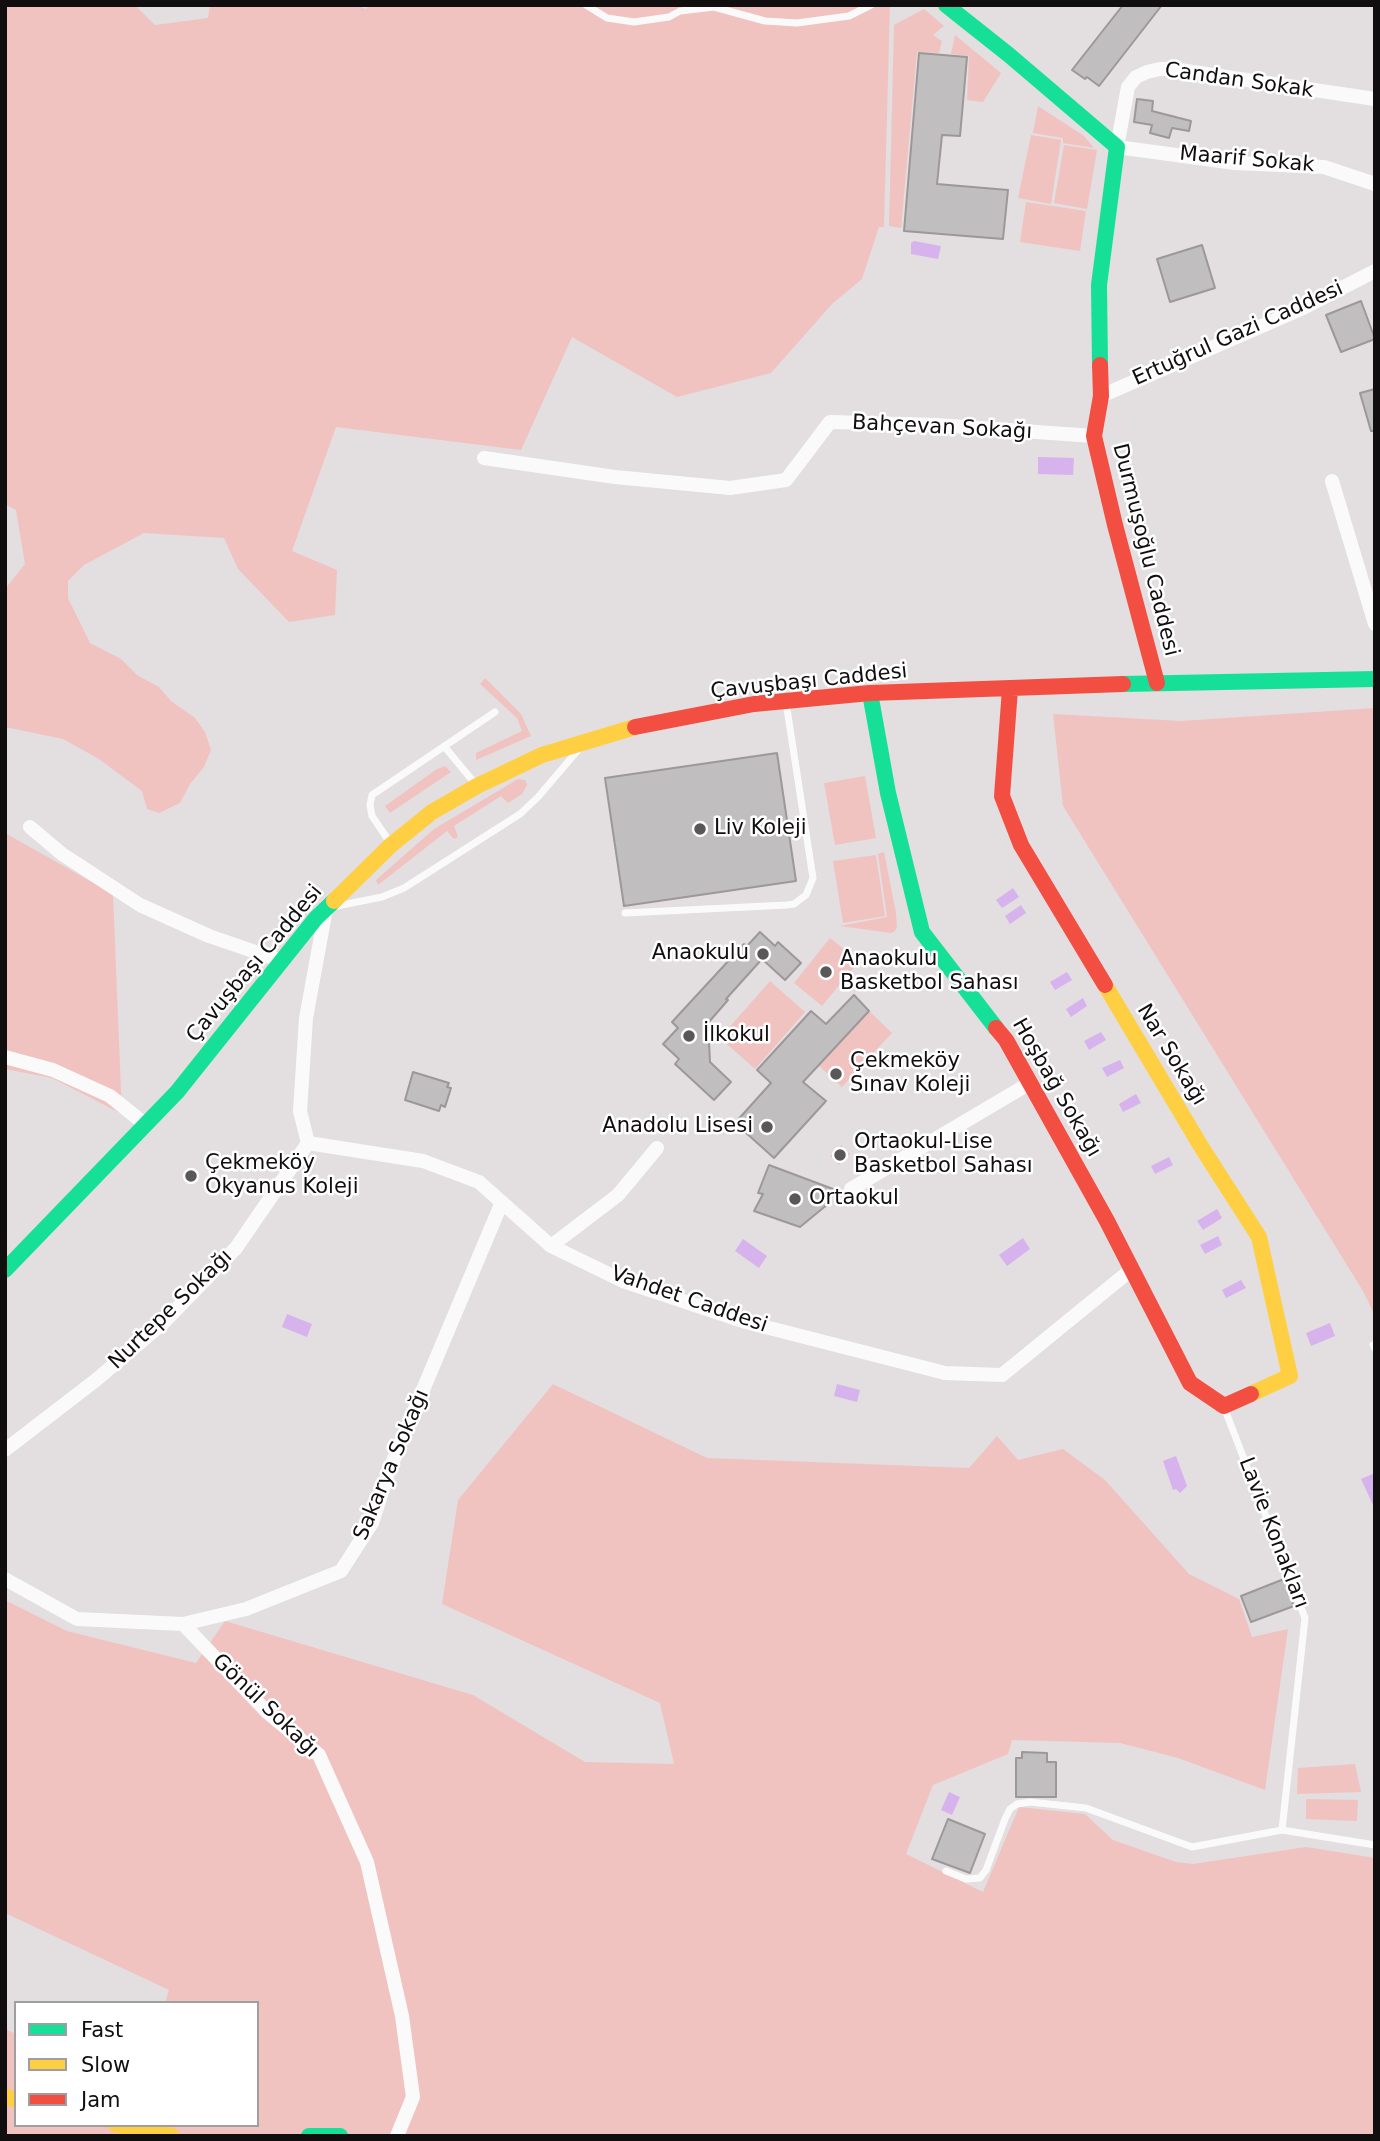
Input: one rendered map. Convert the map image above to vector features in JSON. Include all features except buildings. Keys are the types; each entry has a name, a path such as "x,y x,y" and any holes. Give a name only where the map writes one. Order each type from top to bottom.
{"street":[{"path":"946,5 1118,147"},
{"name":"Candan Sokak","path":"1118,147 1128,87 1136,77 1160,69 1375,99"},
{"name":"Maarif Sokak","path":"1118,147 1236,163 1324,167 1375,184"},
{"name":"Durmuşoğlu Caddesi","path":"1118,147 1099,285 1101,396 1094,436 1157,683"},
{"name":"Ertuğrul Gazi Caddesi","path":"1101,396 1303,308 1375,271"},
{"name":"Bahçevan Sokağı","path":"484,458 615,477 730,488 786,480 830,422 937,425 1094,436"},
{"path":"1332,481 1375,624"},
{"name":"Çavuşbaşı Caddesi","path":"5,1270 177,1091 316,918 391,845 432,812 542,755 630,728 754,704 870,693 1375,679"},
{"name":"Nar Sokağı","path":"1010,689 1002,796 1021,845 1202,1148 1259,1237 1290,1376 1224,1406"},
{"name":"Hoşbağ Sokağı","path":"870,693 888,793 922,932 1006,1040 1107,1221 1190,1383 1224,1406"},
{"path":"30,827 62,854 140,905 209,936 282,961"},
{"path":"308,1143 300,1111 306,1018 326,909"},
{"path":"5,1057 53,1070 110,1096 146,1125"},
{"path":"851,1189 1030,1083"},
{"name":"Vahdet Caddesi","path":"308,1143 424,1161 479,1182 551,1246 623,1281 746,1322 945,1373 1002,1375 1132,1269"},
{"name":"Nurtepe Sokağı","path":"5,1450 96,1380 162,1324 236,1248 308,1143"},
{"path":"551,1246 618,1195 657,1148"},
{"name":"Sakarya Sokağı","path":"183,1624 246,1609 341,1572 372,1523 388,1473 502,1202"},
{"path":"5,1579 77,1619 183,1624"},
{"name":"Gönül Sokağı","path":"183,1624 266,1711 319,1755 368,1862 402,2016 412,2097 397,2136"},
{"path":"126,2127 172,2136"},
{"path":"309,2136 340,2136"}],"lane":[{"path":"586,5 607,18 634,22 669,18 681,11 714,7 757,19 797,23 849,16 871,5"},
{"path":"625,913 787,905 794,904 806,895 813,878 786,701"},
{"path":"391,845 372,816 372,795 495,712"},
{"path":"326,909 382,897 404,888 520,814 584,743"},
{"path":"444,746 478,786"},
{"name":"Lavie Konakları","path":"1224,1406 1305,1618 1282,1830"},
{"path":"946,1871 967,1879 980,1878 986,1870 1010,1810 1017,1804 1030,1802 1086,1808 1192,1847 1282,1830 1375,1844"}],"shaded area":[{"path":"5,5 135,5 155,25 208,18 210,5 356,5 366,9 369,5 890,5 884,227 879,227 862,279 832,304 771,373 677,397 572,337 521,450 336,427 292,551 337,570 335,615 289,622 238,569 224,538 144,533 84,565 68,581 68,598 90,643 121,659 137,675 159,687 171,701 195,718 205,732 211,750 204,767 190,784 180,803 159,813 147,809 142,791 99,759 63,739 5,727 5,589 25,564 16,510 5,504"},
{"path":"924,9 944,26 933,35 942,41 939,53 917,52 901,228 889,226 894,25"},
{"path":"955,35 1001,73 983,102 967,100 969,56 951,54"},
{"path":"1038,106 1084,136 1094,148 1063,143 1063,138 1033,133"},
{"path":"1031,135 1061,140 1051,204 1018,198"},
{"path":"1064,145 1097,150 1087,209 1054,203"},
{"path":"1026,202 1086,211 1080,251 1020,242"},
{"path":"914,241 941,246 938,259 911,254 911,243"},
{"path":"1038,457 1074,458 1073,475 1038,474"},
{"path":"485,678 521,714 531,736 476,760 476,753 522,731 517,718 480,684"},
{"path":"1375,708 1375,1316 1363,1291 1063,806 1053,714 1181,721"},
{"path":"445,766 451,772 390,813 385,806"},
{"path":"865,776 876,838 835,845 824,783"},
{"path":"518,779 525,780 527,785 522,794 508,803 501,796 454,826 458,837 454,839 447,831 378,885 376,880 434,829"},
{"path":"5,833 113,894 122,1114 52,1078 5,1069"},
{"path":"884,852 896,913 895,931 891,933 840,926 887,917 878,854"},
{"path":"876,855 885,916 843,923 833,861"},
{"path":"1013,888 1019,897 1002,908 996,900"},
{"path":"1021,905 1026,913 1010,924 1005,916"},
{"name":"Anaokulu Basketbol Sahası","path":"830,938 859,961 822,1006 794,983"},
{"path":"1067,972 1072,980 1055,990 1050,982"},
{"path":"770,981 805,1012 755,1069 720,1038"},
{"path":"1083,998 1087,1006 1071,1017 1066,1009"},
{"path":"869,1011 892,1033 842,1087 818,1065"},
{"path":"1101,1032 1106,1040 1089,1050 1084,1041"},
{"path":"1120,1060 1124,1068 1107,1077 1102,1068"},
{"path":"1136,1094 1141,1103 1123,1112 1119,1104"},
{"name":"Ortaokul-Lise Basketbol Sahası","path":"841,1145 850,1154 839,1165 830,1156"},
{"path":"1169,1157 1173,1165 1155,1174 1151,1166"},
{"path":"1217,1209 1222,1218 1203,1230 1197,1221"},
{"path":"1218,1236 1222,1245 1205,1254 1200,1245"},
{"path":"1023,1238 1030,1249 1007,1266 999,1255"},
{"path":"743,1239 767,1256 759,1268 735,1251"},
{"path":"1241,1280 1246,1288 1226,1298 1222,1290"},
{"path":"287,1314 312,1324 307,1337 282,1327"},
{"path":"1330,1323 1335,1336 1311,1346 1306,1333"},
{"path":"553,1384 707,1458 969,1468 997,1436 1018,1460 1063,1449 1105,1480 1189,1574 1239,1599 1252,1637 1288,1629 1265,1790 1178,1758 1120,1743 1012,1740 1008,1754 933,1785 906,1854 983,1892 1019,1807 1085,1814 1113,1840 1176,1862 1193,1864 1306,1847 1375,1858 1375,2136 5,2136 5,2029 14,2033 14,2127 259,2127 259,2001 166,2001 169,1990 5,1913 5,1600 67,1631 196,1663 225,1621 473,1695 585,1762 674,1764 660,1703 442,1604 458,1500"},
{"path":"837,1384 860,1390 857,1402 834,1396"},
{"path":"1176,1456 1187,1486 1180,1493 1176,1489 1173,1490 1163,1461"},
{"path":"1375,1473 1375,1504 1373,1505 1361,1479"},
{"path":"1355,1764 1361,1792 1297,1794 1298,1768"},
{"path":"949,1792 960,1797 952,1815 941,1810"},
{"path":"1306,1799 1358,1800 1357,1821 1306,1819"}],"traffic: fast":[{"path":"946,5 1117,147 1099,285 1100,365"},
{"path":"1123,684 1375,679"},
{"path":"870,693 888,793 922,932 996,1028"},
{"path":"5,1270 177,1092 316,918 334,901"},
{"path":"309,2136 340,2136"}],"traffic: slow":[{"path":"334,901 391,845 432,812 477,786 542,755 635,727"},
{"path":"1105,985 1202,1148 1259,1237 1290,1376 1251,1394"},
{"path":"5,2096 14,2099"},
{"path":"126,2127 172,2136"}],"traffic: jam":[{"path":"1100,365 1101,396 1094,436 1157,683"},
{"path":"635,727 754,704 870,693 1123,684"},
{"path":"1010,689 1002,796 1021,845 1105,985"},
{"path":"996,1028 1006,1040 1107,1221 1190,1383 1224,1406 1251,1394"}],"place":[{"name":"Liv Koleji","path":"700,829"},
{"name":"Anaokulu","path":"763,954"},
{"name":"Anaokulu Basketbol Sahası","path":"826,972"},
{"name":"İlkokul","path":"689,1036"},
{"name":"Çekmeköy Sınav Koleji","path":"836,1074"},
{"name":"Anadolu Lisesi","path":"767,1127"},
{"name":"Ortaokul-Lise Basketbol Sahası","path":"840,1155"},
{"name":"Çekmeköy Okyanus Koleji","path":"191,1176"},
{"name":"Ortaokul","path":"795,1199"}]}
